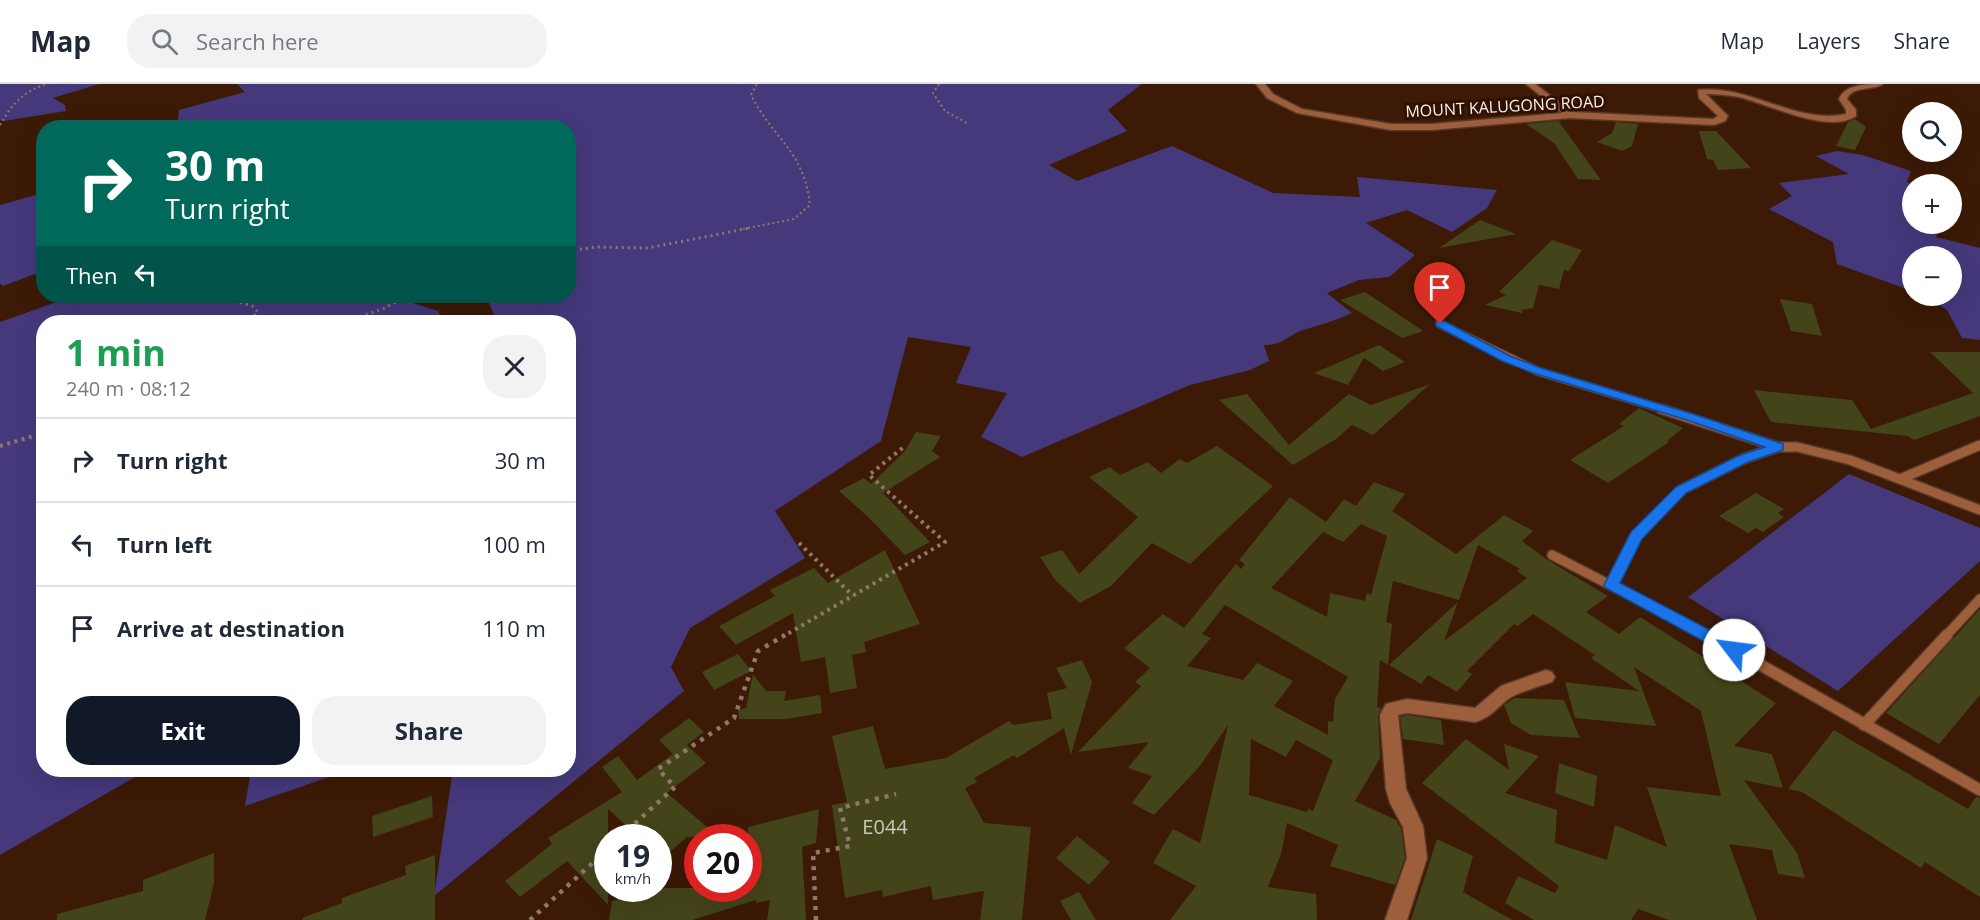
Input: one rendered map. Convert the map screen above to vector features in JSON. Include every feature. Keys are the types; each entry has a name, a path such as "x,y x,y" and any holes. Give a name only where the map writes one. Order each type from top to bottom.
{"street":[{"name":"MOUNT KALUGONG ROAD","path":"1260,84 1270,96 1300,111 1391,128 1432,127 1570,115 1714,122 1722,119 1723,116 1702,96 1701,92 1716,84 1752,88 1820,114 1845,118 1851,116 1851,110 1843,99 1845,93 1852,88 1879,84"},
{"path":"1530,84 1570,115"},
{"path":"1396,920 1417,858 1413,826 1400,803 1396,789 1389,715 1392,709 1407,706 1474,715 1482,713 1507,691 1546,677"}],"lane":[{"path":"1440,324 1506,358 1537,371 1699,420 1778,447 1797,447 1821,452 1980,510"},
{"path":"1900,479 1980,446"},
{"path":"1611,585 1636,536 1681,490 1743,459 1778,447"},
{"path":"1552,555 1697,629 1980,790"},
{"path":"1864,725 1980,599"}],"path":[{"path":"0,125 13,103 28,90 46,84"},
{"path":"576,250 596,247 623,249 658,246 794,219 810,206 808,187 797,159 790,147 762,117 751,95 757,84"},
{"path":"939,84 933,93 945,111 967,123"},
{"path":"242,303 252,306 258,312 254,315"},
{"path":"365,315 394,303"},
{"path":"0,446 36,435"},
{"path":"634,824 675,787 658,769 734,718 758,651 945,542 869,475 905,446"},
{"path":"799,543 853,596"},
{"path":"816,920 813,852 850,846 840,808 896,794"},
{"path":"531,920 594,862"}],"shaded area":[{"path":"0,84 99,84 53,98 65,105 66,111 4,121 0,120"},
{"path":"237,84 1142,84 1108,110 1127,131 1049,165 1077,181 1172,146 1273,193 1360,197 1357,177 1497,190 1487,208 1452,232 1407,210 1366,223 1415,255 1389,277 1359,280 1327,293 1352,313 1297,332 1276,344 1264,345 1269,361 1250,370 1190,385 1022,457 981,437 1007,393 956,383 971,347 908,337 881,441 775,511 805,558 690,628 671,667 684,691 434,896 452,777 576,777 576,315 494,315 489,303 576,303 576,120 178,120 179,110 245,92"},
{"path":"1837,151 1863,155 1911,171 1910,174 1902,174 1902,234 1937,234 1936,237 1980,248 1980,340 1962,338 1947,310 1941,306 1962,306 1962,246 1902,246 1902,287 1837,264 1833,242 1769,209 1792,196 1779,183 1849,174 1816,156"},
{"path":"36,195 36,274 3,286 0,283 0,205"},
{"path":"54,303 413,303 438,311 440,315 36,315 36,777 135,777 0,855 0,322"},
{"path":"1849,474 1980,528 1980,561 1838,691 1688,597"},
{"path":"250,777 329,777 245,806"}],"building":[{"path":"1855,119 1866,127 1855,150 1836,146 1848,122"},
{"path":"1559,121 1601,180 1578,179 1554,143 1526,124"},
{"path":"1616,122 1638,124 1632,146 1622,151 1597,142 1612,133"},
{"path":"1699,131 1716,131 1751,168 1718,170 1713,160 1707,159"},
{"path":"1480,220 1516,234 1439,248"},
{"path":"1552,240 1582,250 1569,271 1564,270 1559,289 1539,285 1533,308 1522,310 1522,313 1485,305 1506,295 1499,292"},
{"path":"1365,292 1423,331 1402,338 1340,300"},
{"path":"1780,299 1812,304 1822,336 1791,331"},
{"path":"1379,345 1405,362 1383,371 1364,358 1348,385 1314,373"},
{"path":"1930,352 1980,352 1980,416 1914,440 1908,436 1771,422 1754,390 1852,400 1871,429 1973,393"},
{"path":"1430,384 1373,435 1352,425 1336,439 1293,465 1219,400 1247,394 1289,445 1349,394 1371,405"},
{"path":"1639,408 1683,428 1667,441 1669,442 1608,483 1570,460 1624,426 1619,424"},
{"path":"916,432 941,436 932,451 940,457 883,493 930,542 905,555 839,491 864,478 871,484 905,451"},
{"path":"1217,446 1273,486 1190,564 1152,543 1111,586 1080,603 1055,580 1040,557 1062,550 1079,574 1138,517 1089,477 1110,467 1120,475 1148,462 1161,473 1180,459 1187,463"},
{"path":"1374,482 1405,494 1392,511 1456,554 1504,515 1533,531 1522,541 1549,561 1608,596 1586,612 1619,634 1640,617 1776,703 1734,746 1772,754 1783,788 1744,780 1797,853 1805,878 1778,874 1772,850 1729,844 1757,920 1669,920 1638,909 1631,920 1534,920 1505,903 1518,876 1555,893 1559,886 1422,783 1466,739 1509,770 1504,744 1539,756 1505,793 1557,810 1555,843 1607,860 1615,825 1667,847 1647,787 1721,796 1701,711 1634,667 1656,726 1575,718 1565,682 1639,691 1591,658 1595,655 1533,614 1518,626 1514,624 1467,671 1472,674 1457,692 1428,675 1421,684 1389,665 1458,602 1444,641 1527,578 1517,571 1520,569 1478,545 1459,600 1393,581 1386,622 1392,624 1388,665 1380,660 1377,707 1381,708 1378,715 1380,758 1355,801 1396,820 1401,828 1405,858 1395,885 1330,866 1338,845 1287,823 1281,854 1268,887 1316,894 1317,920 1170,920 1196,886 1153,863 1173,829 1200,843 1228,725 1199,767 1154,815 1132,803 1152,776 1128,768 1149,742 1078,752 1141,686 1135,682 1150,668 1124,648 1163,614 1184,628 1236,564 1241,569 1245,564 1239,560 1290,497 1326,522 1344,499 1356,506","holes":["1361,524 1387,536 1371,595 1367,593 1365,601 1330,593 1327,617 1271,588 1323,532 1343,542","1225,605 1348,677 1335,699 1333,722 1328,721 1328,735 1274,706 1293,681 1257,663 1243,680 1187,666 1211,638 1202,634","1251,739 1286,757 1296,740 1333,760 1313,811 1308,809 1307,812 1249,795"]},
{"path":"1756,493 1784,509 1778,513 1784,517 1763,532 1756,528 1748,533 1719,516"},
{"path":"885,550 920,624 864,642 866,652 852,655 857,688 830,693 825,657 801,662 793,613 736,645 719,626 775,596 770,590 814,568 828,583"},
{"path":"1980,609 1980,695 1939,744 1886,713"},
{"path":"738,654 751,671 714,690 702,672"},
{"path":"1082,660 1092,682 1071,755 1064,728 1017,758 1014,755 974,778 977,782 965,788 984,823 1031,827 1022,920 980,920 984,891 933,900 931,886 883,897 882,890 845,898 832,805 847,802 832,736 873,726 885,769 946,758 1009,721 1013,725 1052,719 1047,693 1067,688 1056,668"},
{"path":"753,674 766,691 786,691 784,701 820,695 822,713 786,719 739,719 738,710 746,708"},
{"path":"1515,698 1564,700 1580,738 1531,735 1511,723 1504,705"},
{"path":"1407,715 1441,720 1444,745 1403,739 1400,717"},
{"path":"689,718 704,732 687,745 706,763 667,793 704,824 684,824 684,840 672,850 672,824 625,824 608,809 608,824 594,824 594,890 567,861 520,897 505,881 552,844 548,838 622,792 602,767 618,756 637,780 673,754 659,740"},
{"path":"1834,730 1968,809 1976,797 1980,798 1980,897 1925,862 1921,868 1802,792 1788,789"},
{"path":"1559,763 1597,776 1594,807 1555,793"},
{"path":"432,796 433,817 373,837 372,816"},
{"path":"819,809 816,843 802,847 806,920 767,920 770,900 762,902 762,824 760,824"},
{"path":"1077,836 1110,862 1089,885 1056,858"},
{"path":"1437,839 1473,856 1463,892 1512,920 1411,920"},
{"path":"214,853 214,883 205,920 57,920 57,914 143,891 143,880"},
{"path":"435,855 435,920 303,920 302,918 342,903 342,898 406,875 405,866"},
{"path":"672,888 684,888 684,902 750,902 692,920 609,920 612,902 672,902"},
{"path":"1079,892 1096,920 1071,920 1060,901"}],"route":[{"path":"1440,324 1506,358 1537,371 1692,417 1778,447 1743,459 1681,490 1636,536 1611,585 1734,650"}]}
